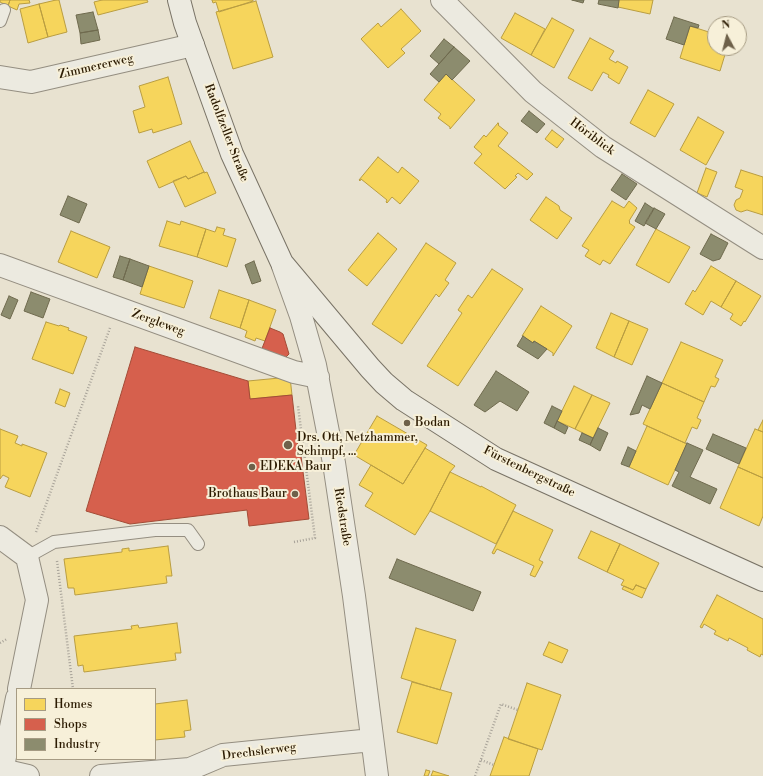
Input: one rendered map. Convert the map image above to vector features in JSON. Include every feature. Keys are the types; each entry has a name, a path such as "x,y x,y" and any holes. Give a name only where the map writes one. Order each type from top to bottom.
{"street":[{"name":"Radolfzeller Straße","path":"179,0 185,23 232,154 282,263"},
{"name":"Höriblick","path":"442,0 533,92 603,147 763,248"},
{"name":"Zimmererweg","path":"1,81 31,82 193,45"},
{"name":"Riedstraße","path":"282,263 301,316 318,377 334,463 377,776"},
{"name":"Fürstenbergstraße","path":"282,263 370,368 384,383 404,400 496,459 763,580"},
{"name":"Zergleweg","path":"0,266 294,372 318,377"},
{"path":"0,537 27,557 37,600 19,688"},
{"path":"16,703 2,773 28,776"},
{"name":"Drechslerweg","path":"101,776 190,769 223,755 372,740"}],"lane":[{"path":"27,557 54,542 156,530 188,530 198,544"}],"path":[{"path":"40,523 111,326"},
{"path":"294,372 315,538 294,542"},
{"path":"54,542 73,688"},
{"path":"475,776 501,704 518,710"},
{"path":"481,760 494,765"}],"building: Homes":[{"path":"0,0 10,0 8,6 0,2"},
{"path":"10,0 29,0 30,3 19,4 17,10 8,6"},
{"path":"59,0 67,32 48,37 39,4"},
{"path":"102,0 147,0 148,2 98,15 94,2"},
{"path":"212,0 253,1 219,12 216,2 213,3"},
{"path":"619,0 653,0 650,14 618,7"},
{"path":"256,1 273,57 233,69 216,12"},
{"path":"39,4 48,37 28,43 20,9"},
{"path":"401,9 421,31 401,49 405,53 388,68 361,39 378,23 381,27"},
{"path":"515,13 545,29 531,55 501,38"},
{"path":"552,18 574,30 554,68 531,55"},
{"path":"690,26 707,31 707,56 725,56 720,71 680,58"},
{"path":"590,38 614,51 609,59 616,63 617,61 628,67 619,84 603,72 592,91 568,78"},
{"path":"446,74 475,100 450,129 450,127 438,118 441,114 424,100"},
{"path":"168,77 182,124 153,133 152,129 139,133 133,111 145,107 139,86"},
{"path":"648,90 674,104 655,137 630,123"},
{"path":"698,117 724,132 706,165 680,150"},
{"path":"498,123 498,125 508,133 498,146 533,174 527,180 518,173 515,176 517,177 505,189 474,163 482,154 474,147 484,135 486,137"},
{"path":"552,130 564,139 557,148 545,139"},
{"path":"190,141 204,172 188,179 186,176 159,188 147,161"},
{"path":"378,157 398,173 402,167 419,181 400,204 392,197 387,203 387,200 361,179 360,181 359,180"},
{"path":"706,168 717,172 707,197 697,193"},
{"path":"741,170 763,177 763,215 747,210 741,212 736,210 734,205 736,200 740,198 743,190 735,187"},
{"path":"207,172 216,193 185,207 173,181 186,176 188,179"},
{"path":"546,197 559,206 560,210 572,218 557,239 530,220"},
{"path":"612,201 624,208 629,201 637,208 629,221 629,223 635,227 610,264 603,260 600,265 585,256 589,250 582,246"},
{"path":"167,221 180,225 181,221 206,229 197,257 159,246"},
{"path":"217,227 225,229 223,235 236,239 227,267 197,257 206,229 215,232"},
{"path":"656,229 690,247 669,283 636,265"},
{"path":"71,231 110,247 97,278 58,262"},
{"path":"378,233 397,249 367,286 348,270"},
{"path":"426,243 456,263 445,280 449,283 439,297 436,294 402,344 372,324"},
{"path":"149,266 193,281 184,308 140,294"},
{"path":"711,266 736,281 721,307 711,301 703,315 685,304 693,290 695,292"},
{"path":"492,269 523,289 458,386 427,366 462,313 458,310 468,295 472,298"},
{"path":"736,281 761,296 741,326 730,319 733,314 721,307"},
{"path":"219,290 249,300 240,328 210,318"},
{"path":"249,300 276,310 265,341 256,338 255,341 245,337 247,331 240,328"},
{"path":"541,306 572,326 553,356 553,353 547,349 522,336"},
{"path":"611,313 629,321 614,357 596,348"},
{"path":"629,321 648,329 632,365 614,357"},
{"path":"46,322 69,328 68,330 87,337 73,374 32,359"},
{"path":"681,342 723,360 715,377 719,379 715,387 711,386 704,402 662,383"},
{"path":"290,377 292,395 250,399 248,381"},
{"path":"662,383 704,402 697,418 701,420 697,429 692,427 685,443 643,424"},
{"path":"574,386 592,395 575,429 557,421"},
{"path":"60,389 70,393 65,407 55,403"},
{"path":"592,395 610,403 593,438 575,429"},
{"path":"377,416 427,445 403,484 354,455"},
{"path":"763,420 763,432 758,430"},
{"path":"647,426 687,444 668,485 629,467"},
{"path":"0,429 18,436 15,443 47,453 30,497 5,487 9,478 3,475 0,479"},
{"path":"755,429 763,432 763,478 738,467"},
{"path":"425,448 455,466 450,472 430,511 415,535 365,506 373,493 359,485 371,465 403,484"},
{"path":"738,467 763,478 763,516 759,526 720,508"},
{"path":"450,472 481,486 516,505 496,544 430,511"},
{"path":"513,511 553,530 539,560 543,562 535,577 530,575 534,566 497,549 494,554 492,553"},
{"path":"591,531 620,544 607,572 578,558"},
{"path":"620,544 659,563 646,589 636,585 633,590 621,585 624,580 607,572"},
{"path":"168,546 172,576 166,576 167,583 75,595 74,588 68,588 64,559 122,552 122,549 129,548 129,551"},
{"path":"636,585 646,589 642,598 622,589 624,586 633,590"},
{"path":"717,595 763,619 763,655 761,654 760,657 747,650 748,648 729,638 728,641 714,634 716,631 704,624 702,628 700,627"},
{"path":"177,623 181,653 175,653 176,660 84,672 83,665 78,666 74,636 132,629 131,626 138,625 139,628"},
{"path":"416,628 456,640 440,690 401,678"},
{"path":"549,642 568,650 562,663 543,655"},
{"path":"412,682 452,693 437,744 397,732"},
{"path":"527,683 561,695 542,750 508,739"},
{"path":"187,700 191,730 184,731 185,737 156,740 156,704"},
{"path":"504,737 538,749 529,776 490,776"},
{"path":"426,770 430,771 428,776 424,776"},
{"path":"433,771 449,776 431,776"}],"building: Shops":[{"path":"270,328 283,334 289,354 285,358 261,351"},
{"path":"135,347 248,381 250,399 292,395 298,448 300,448 309,519 249,526 247,510 130,524 86,511"}],"building: Industry":[{"path":"572,0 584,0 583,3"},
{"path":"599,0 619,0 618,8 598,4"},
{"path":"93,12 98,30 80,33 76,15"},
{"path":"674,17 699,25 698,28 690,26 684,45 666,39"},
{"path":"98,30 100,40 81,44 80,33"},
{"path":"444,39 454,47 439,64 430,56"},
{"path":"454,47 470,61 452,80 446,74 439,82 430,74"},
{"path":"529,111 545,124 537,133 521,121"},
{"path":"622,174 637,184 626,200 611,190"},
{"path":"68,196 87,204 79,223 60,215"},
{"path":"645,203 654,209 644,226 635,221"},
{"path":"654,208 665,214 656,229 645,223"},
{"path":"711,234 728,243 720,259 713,261 700,254"},
{"path":"120,256 130,259 123,280 113,277"},
{"path":"130,259 149,266 142,287 123,280"},
{"path":"254,261 261,281 252,284 245,265"},
{"path":"31,292 50,299 43,318 24,311"},
{"path":"9,296 18,300 10,319 1,315"},
{"path":"523,336 533,343 534,341 547,349 538,359 517,346"},
{"path":"496,371 529,392 517,411 500,401 485,412 474,405"},
{"path":"647,376 662,383 650,409 642,405 639,413 630,415"},
{"path":"552,406 562,411 554,428 544,423"},
{"path":"557,421 568,427 565,434 554,428"},
{"path":"598,428 608,433 600,451 590,445"},
{"path":"582,433 593,438 590,445 579,440"},
{"path":"713,434 746,448 739,464 706,449"},
{"path":"687,443 703,450 690,477 717,489 710,504 672,486 679,472 675,470"},
{"path":"628,447 636,451 629,467 621,464"},
{"path":"397,559 481,592 473,611 389,578"}],"place":[{"name":"Bodan","path":"407,423"},
{"name":"Drs. Ott, Netzhammer, Schimpf, ...","path":"288,445"},
{"name":"EDEKA Baur","path":"252,467"},
{"name":"Brothaus Baur","path":"295,494"}]}
